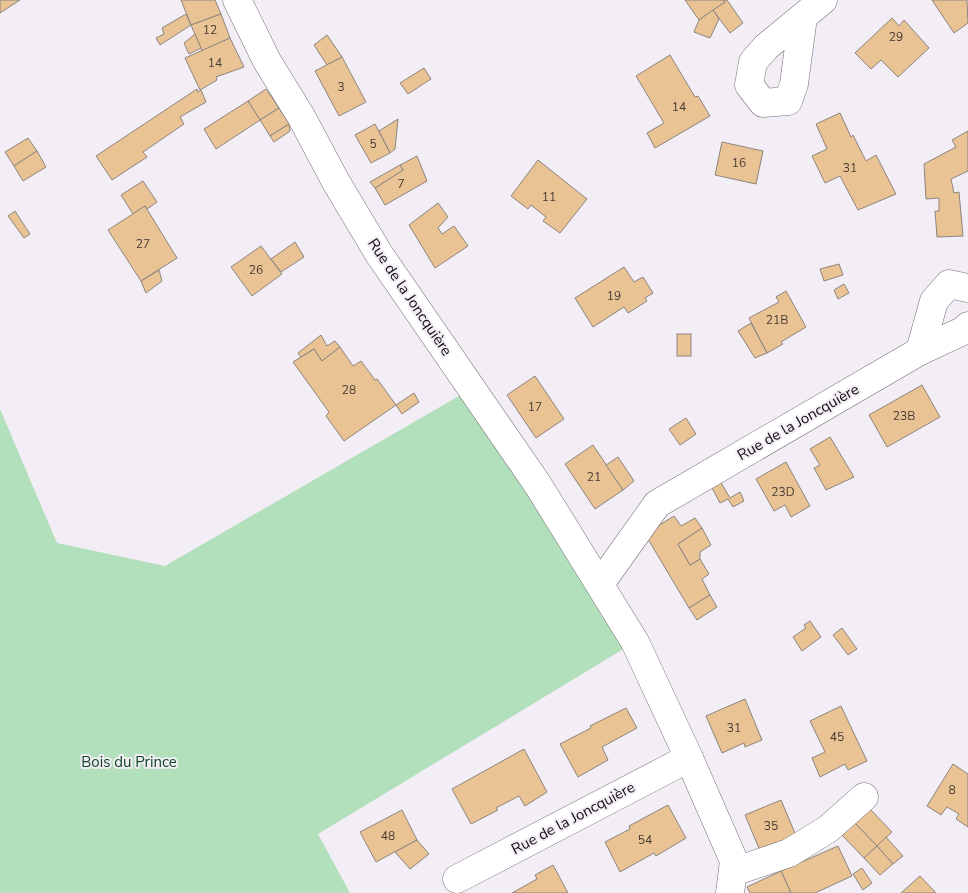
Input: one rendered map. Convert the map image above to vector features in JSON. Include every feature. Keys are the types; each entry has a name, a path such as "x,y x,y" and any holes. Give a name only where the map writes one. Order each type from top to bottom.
{"street":[{"name":"Rue de la Joncquière","path":"237,0 267,61 302,118 336,182 379,254 538,484 635,642 734,861 732,882"},
{"path":"920,351 934,302 950,284 968,288"},
{"name":"Rue de la Joncquière","path":"600,584 658,504 920,351 965,330 968,326"},
{"name":"Rue de la Joncquière","path":"457,879 689,758"},
{"name":"Rue de la Joncquière","path":"732,882 828,829 864,797"}],"green space":[{"name":"Bois du Prince","path":"471,389 635,642 318,834 350,893 0,893 0,409 57,543 165,566"}],"building":[{"path":"0,0 20,0 0,13"},
{"path":"181,0 215,0 221,14 191,25"},
{"path":"685,0 724,0 725,2 699,20"},
{"path":"724,0 727,0 743,23 730,33 713,10 725,2"},
{"path":"932,0 967,0 968,23 954,33"},
{"path":"713,10 719,19 710,38 694,32 699,20"},
{"path":"186,14 191,25 160,45 156,38 164,34 162,28"},
{"path":"221,14 230,38 202,51 191,25"},
{"path":"892,18 899,26 904,20 929,48 898,77 881,60 871,69 855,53"},
{"path":"195,34 201,48 189,54 184,43"},
{"path":"327,35 342,57 327,65 314,45"},
{"path":"230,38 244,67 216,77 217,80 200,90 185,58"},
{"path":"670,55 695,97 698,96 710,116 655,148 647,133 664,123 636,76"},
{"path":"342,57 366,102 339,116 315,71"},
{"path":"424,68 431,79 408,94 400,83"},
{"path":"197,89 198,92 201,90 206,102 180,117 184,124 143,152 147,157 112,180 96,156"},
{"path":"266,89 279,108 260,120 248,101"},
{"path":"248,101 260,120 216,149 204,129"},
{"path":"279,108 289,124 270,136 260,120"},
{"path":"840,113 851,137 853,135 866,161 876,155 896,194 858,210 840,176 825,183 812,156 827,149 816,124"},
{"path":"398,119 395,149 390,153 379,131"},
{"path":"289,124 290,131 274,142 270,136"},
{"path":"375,124 390,153 371,163 355,135"},
{"path":"968,131 968,171 951,179 954,193 959,192 963,236 937,237 935,211 939,211 939,198 926,199 924,164 956,147 952,140"},
{"path":"28,138 37,151 14,166 5,152"},
{"path":"722,142 763,151 756,184 715,175"},
{"path":"37,151 46,167 23,181 14,166"},
{"path":"417,156 427,181 385,205 375,188 403,170 400,165"},
{"path":"538,160 587,199 560,233 543,221 546,217 531,205 528,209 511,196"},
{"path":"400,165 403,170 375,188 370,182"},
{"path":"143,181 157,202 147,209 145,206 133,214 121,195"},
{"path":"438,203 448,217 438,228 442,234 454,226 468,246 435,268 409,225"},
{"path":"145,206 177,258 141,281 108,230"},
{"path":"15,211 30,234 24,238 8,216"},
{"path":"295,242 304,257 281,272 271,259"},
{"path":"261,246 282,274 252,296 231,267"},
{"path":"839,264 843,275 824,281 820,269"},
{"path":"624,267 634,282 643,277 653,293 645,298 647,301 628,313 624,307 593,327 575,298"},
{"path":"159,270 162,281 146,293 141,281"},
{"path":"844,284 849,293 838,299 834,290"},
{"path":"786,291 806,327 767,353 749,318 779,302 776,297"},
{"path":"751,323 767,353 755,358 738,331"},
{"path":"677,334 691,334 691,356 677,356"},
{"path":"321,335 327,346 335,341 340,347 322,361 314,349 301,357 298,353"},
{"path":"340,347 353,366 361,361 396,405 344,441 326,416 329,412 293,362 314,349 322,361"},
{"path":"535,376 564,419 536,438 507,395"},
{"path":"922,385 940,417 887,447 869,415"},
{"path":"414,393 419,402 402,414 396,405"},
{"path":"686,418 696,434 680,445 669,429"},
{"path":"830,437 854,477 826,490 814,468 820,465 810,449"},
{"path":"593,445 623,490 595,509 565,464"},
{"path":"618,457 634,481 623,490 606,465"},
{"path":"786,462 810,506 791,517 785,505 774,511 756,479"},
{"path":"720,481 730,498 740,492 744,501 733,507 728,499 720,503 711,486"},
{"path":"674,516 681,526 695,518 702,528 678,544 690,565 700,559 709,574 702,579 710,595 689,608 645,534"},
{"path":"702,528 711,545 700,552 700,559 690,565 678,544"},
{"path":"710,595 717,607 697,620 689,608"},
{"path":"810,621 821,637 802,651 793,637 806,628 804,625"},
{"path":"842,628 857,649 848,655 833,635"},
{"path":"745,699 762,740 745,747 744,743 722,753 706,716"},
{"path":"841,706 867,761 848,770 845,764 820,777 812,758 825,752 810,721"},
{"path":"626,708 637,728 602,747 608,760 578,777 560,744"},
{"path":"524,749 547,792 525,806 519,796 496,808 498,810 471,824 452,789"},
{"path":"953,764 968,774 968,827 956,819 959,814 947,807 941,815 927,806"},
{"path":"781,800 797,838 761,853 745,815"},
{"path":"668,805 686,838 656,856 654,853 620,872 605,842 630,829 629,826"},
{"path":"867,806 892,832 877,846 852,820"},
{"path":"402,810 417,840 376,862 360,832"},
{"path":"852,820 877,846 864,858 839,832"},
{"path":"886,837 903,856 893,864 877,846"},
{"path":"417,840 429,854 410,869 395,852"},
{"path":"838,846 852,876 815,893 791,893 781,871"},
{"path":"877,846 893,864 880,875 864,858"},
{"path":"553,865 568,893 512,893 537,879 535,875"},
{"path":"862,868 872,883 863,890 853,874"},
{"path":"781,871 791,893 750,893 747,887"},
{"path":"920,876 936,893 901,893"}]}
